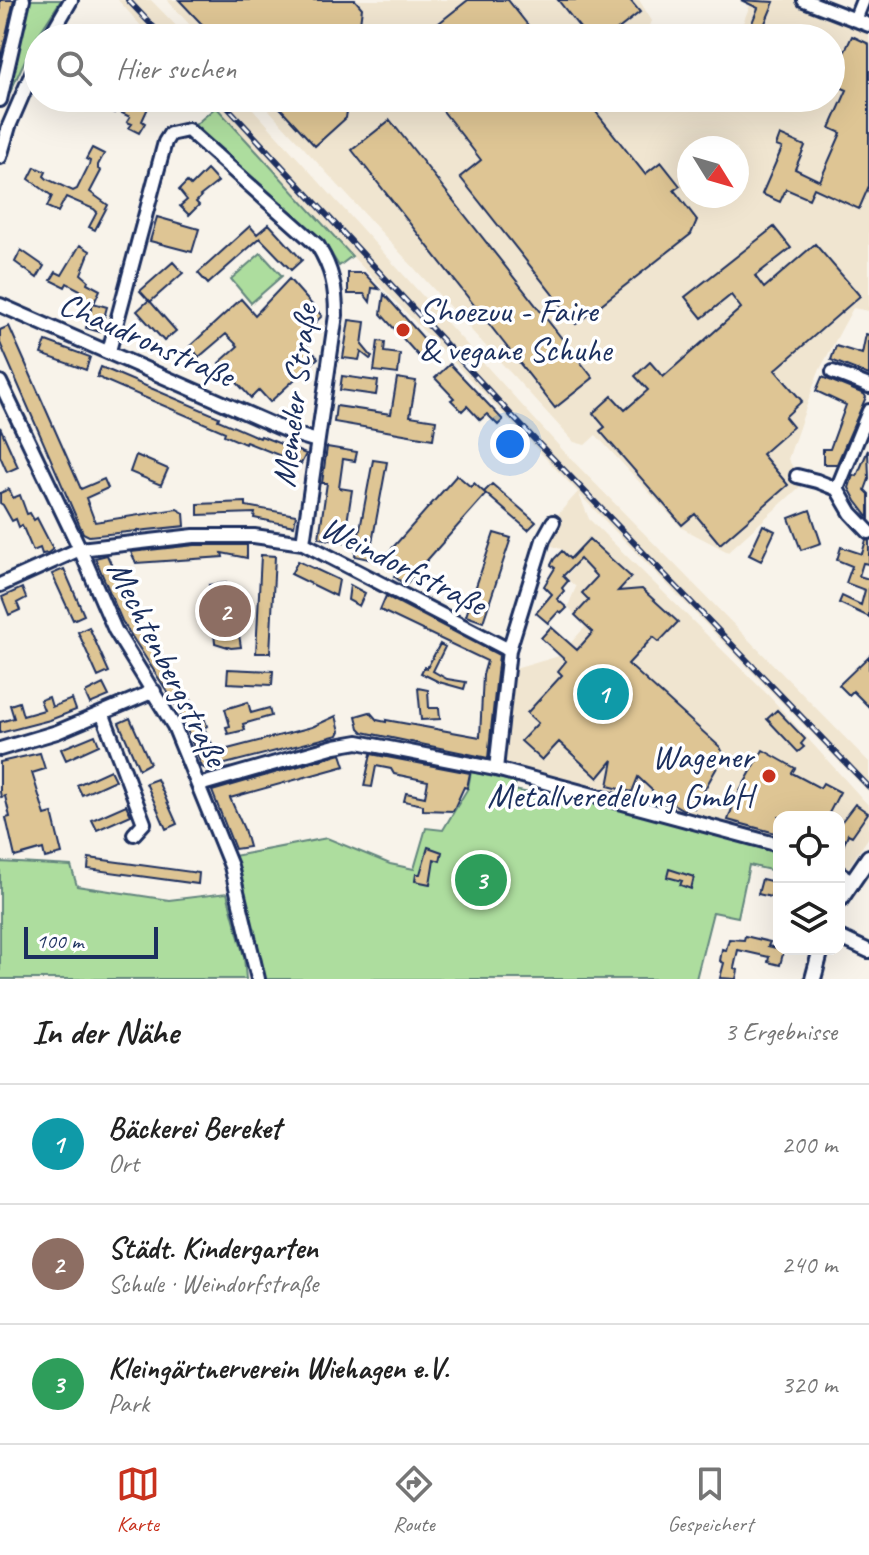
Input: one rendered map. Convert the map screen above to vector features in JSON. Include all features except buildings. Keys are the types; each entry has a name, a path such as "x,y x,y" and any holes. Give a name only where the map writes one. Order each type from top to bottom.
{"main road":[{"path":"845,877 869,857"},
{"path":"813,979 819,955"}],"street":[{"path":"0,100 23,0"},
{"path":"57,24 71,0"},
{"path":"804,0 869,25"},
{"path":"855,20 863,0"},
{"path":"0,157 24,89"},
{"name":"Memeler Straße","path":"109,351 165,142 170,134 188,130 318,246 328,262 335,285 336,315 303,543"},
{"name":"Chaudronstraße","path":"0,305 294,434 317,441"},
{"path":"833,372 869,386"},
{"name":"Mechtenbergstraße","path":"0,382 115,630 174,726 231,866 258,979"},
{"path":"837,489 869,411"},
{"path":"797,476 837,489 851,513 869,532"},
{"path":"496,769 509,650 543,540 553,522"},
{"name":"Weindorfstraße","path":"0,585 80,549 135,541 228,534 303,543 509,650"},
{"path":"0,749 103,715 154,691"},
{"path":"103,715 144,823 134,834"},
{"path":"199,785 351,742 496,769 773,843"},
{"path":"845,940 869,951"}],"shaded area":[{"path":"118,0 151,0 174,24 139,24"},
{"path":"167,0 639,0 652,21 651,24 189,24"},
{"path":"752,0 797,0 869,27 869,311 853,308 818,373 788,459 803,484 728,552 682,528 596,435 585,445 574,442 271,112 845,112 845,24 742,24"},
{"path":"221,112 256,112 569,457 869,762 869,792 579,494 589,519 769,696 869,806 869,837 845,872 845,811 773,811 773,839 498,767 508,671 559,656 585,627 568,606 576,587 565,577 575,566 574,561 561,549 544,543 553,520 578,492 352,256"}],"green space":[{"path":"27,0 61,0 46,24 24,24 24,62 4,101"},
{"path":"210,112 221,112 352,256 339,266 324,242 195,125"},
{"path":"261,253 282,276 251,303 231,279"},
{"path":"471,772 516,782 514,790 554,798 556,792 705,828 773,849 773,871 749,865 738,917 713,912 696,979 263,979 261,958 234,856 327,838 390,864 414,869 426,828 443,830 468,788"},
{"path":"0,862 71,866 77,886 169,900 227,893 244,957 246,979 0,979"}],"railway":[{"path":"128,0 151,24"},
{"path":"232,112 514,418 869,787"}],"place":[{"name":"Shoezuu - Faire & vegane Schuhe","path":"403,330"},
{"name":"Städt. Kindergarten","path":"225,611"},
{"name":"Bäckerei Bereket","path":"603,694"},
{"name":"Wagener Metallveredelung GmbH","path":"769,776"},
{"name":"Kleingärtnerverein Wiehagen e.V.","path":"481,880"}]}
